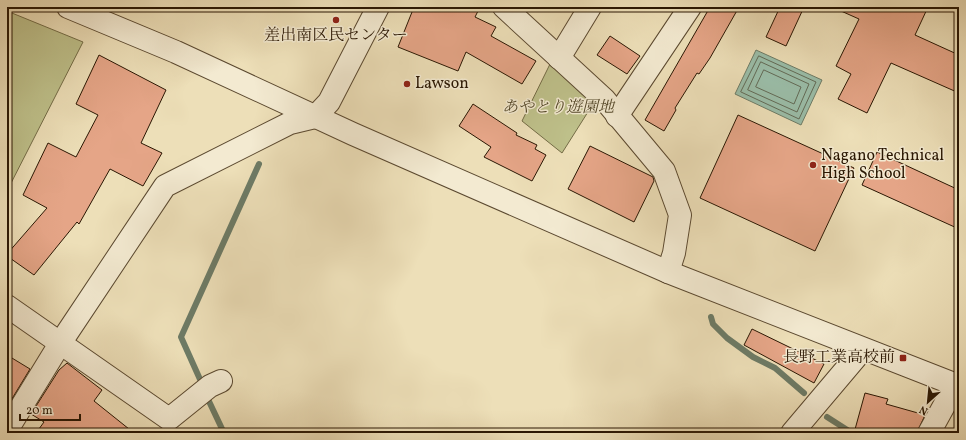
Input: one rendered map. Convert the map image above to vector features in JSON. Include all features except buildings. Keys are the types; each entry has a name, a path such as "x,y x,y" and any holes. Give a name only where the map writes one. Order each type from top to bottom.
{"street":[{"path":"68,7 176,52 315,117 668,272 863,350 957,385 928,433"},
{"path":"7,430 61,342 166,186 290,123 315,117 329,102 378,7"},
{"path":"559,58 590,7"},
{"path":"617,116 690,7"},
{"path":"507,8 604,99 664,171 680,215 674,253 668,272"},
{"path":"7,306 61,342 169,419 210,387"},
{"path":"792,433 863,350"}],"green space":[{"path":"7,11 83,42 7,191"},
{"name":"あやとり遊園地","path":"551,62 593,104 562,153 522,121"}],"water":[{"path":"756,50 822,80 801,125 735,94"}],"waterway":[{"path":"203,386 181,337 259,164"},
{"path":"711,317 713,324 727,338 753,357 775,368 804,393"},
{"path":"206,395 224,433"},
{"path":"827,417 852,433"}],"place":[{"name":"差出南区民センター","path":"336,20"},
{"name":"Lawson","path":"407,84"},
{"name":"Nagano Technical High School","path":"813,165"},
{"name":"長野工業高校前","path":"903,358"}]}
